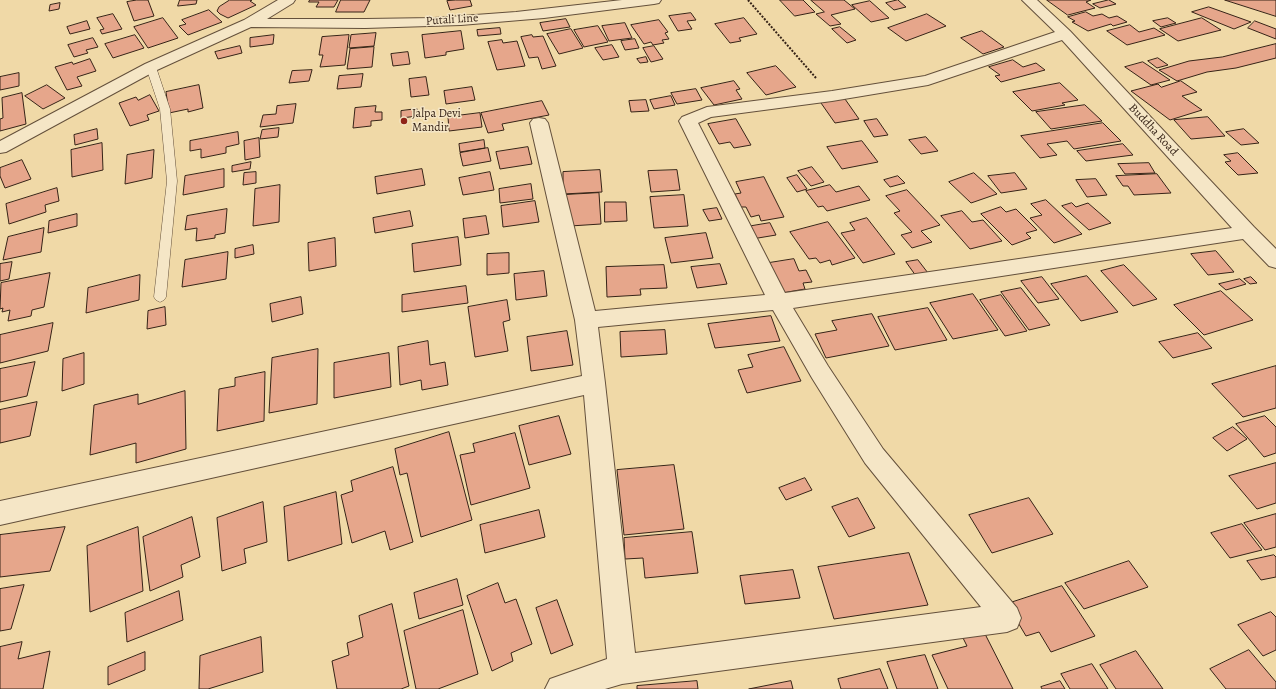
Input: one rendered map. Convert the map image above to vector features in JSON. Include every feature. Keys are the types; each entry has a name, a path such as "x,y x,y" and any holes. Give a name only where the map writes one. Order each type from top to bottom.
{"street":[{"path":"0,148 151,66 249,23 288,0"},
{"name":"Putali Line","path":"249,23 342,24 434,22 599,8 654,0"},
{"name":"Buddha Road","path":"1029,0 1065,34 1247,232 1276,261"},
{"path":"560,689 622,669 1007,618 874,456 820,372 779,302 688,121 707,112 832,96 928,80 1065,34"},
{"path":"539,123 586,320 594,383 622,669"},
{"path":"586,320 779,302 1247,232"},
{"path":"0,513 594,383"}],"lane":[{"path":"151,66 165,109 172,181 160,297"}],"path":[{"path":"748,0 832,96"}],"building":[{"path":"148,0 154,16 134,21 127,2"},
{"path":"180,0 197,0 196,4 178,6"},
{"path":"230,0 252,0 250,1 256,5 228,18 217,11 219,7"},
{"path":"310,0 338,0 334,7 316,7 319,2 309,2"},
{"path":"341,0 370,0 364,12 336,12"},
{"path":"470,0 472,6 450,10 447,1"},
{"path":"780,0 803,0 815,12 795,16"},
{"path":"811,0 844,0 855,9 831,15 841,24 830,26 816,14 824,12"},
{"path":"898,0 906,7 894,10 886,3"},
{"path":"1047,0 1091,0 1086,2 1095,8 1068,15"},
{"path":"1109,0 1116,4 1100,8 1093,4"},
{"path":"1225,0 1276,0 1276,16"},
{"path":"870,1 889,18 871,22 852,5"},
{"path":"60,3 59,9 49,11 50,5"},
{"path":"1209,7 1251,22 1234,29 1192,12"},
{"path":"209,10 222,22 188,35 179,26 186,24 182,20"},
{"path":"1086,12 1093,16 1102,14 1109,18 1117,16 1127,22 1113,26 1111,24 1088,31 1072,22 1075,21 1068,17"},
{"path":"691,13 696,20 687,21 692,29 678,31 669,16"},
{"path":"113,14 122,29 102,34 100,30 104,29 97,18"},
{"path":"927,14 946,26 906,41 888,28"},
{"path":"163,18 178,38 148,48 134,27"},
{"path":"744,18 757,34 739,38 741,41 730,43 715,24"},
{"path":"1168,18 1176,23 1161,27 1153,21"},
{"path":"1202,18 1221,30 1178,41 1160,29"},
{"path":"566,19 570,27 543,31 540,23"},
{"path":"659,20 668,32 665,33 669,39 662,40 664,43 653,45 651,42 644,44 631,25"},
{"path":"87,21 90,29 70,34 67,27"},
{"path":"1255,21 1276,29 1276,39 1248,28"},
{"path":"625,23 632,38 609,41 602,26"},
{"path":"1130,25 1139,32 1154,28 1165,35 1127,45 1107,31"},
{"path":"598,26 608,42 584,47 574,30"},
{"path":"840,27 856,40 847,43 832,29"},
{"path":"500,28 501,34 478,36 477,30"},
{"path":"571,29 583,48 559,54 547,34"},
{"path":"461,31 464,49 446,52 446,55 425,58 422,35"},
{"path":"982,31 1004,47 983,54 961,38"},
{"path":"376,33 374,46 349,48 351,35"},
{"path":"135,35 144,48 113,58 105,44"},
{"path":"274,35 273,44 250,47 250,38"},
{"path":"349,35 345,65 320,67 323,55 319,55 322,37"},
{"path":"532,35 533,37 543,36 556,66 542,69 538,57 529,58 521,37"},
{"path":"93,38 98,47 86,50 88,53 74,57 68,45"},
{"path":"635,39 639,48 625,50 621,41"},
{"path":"502,40 503,43 517,41 525,66 497,70 488,42"},
{"path":"1276,44 1276,58 1236,68 1207,72 1177,81 1159,70 1189,61 1222,57"},
{"path":"612,45 619,57 603,60 595,48"},
{"path":"240,46 242,53 218,59 215,52"},
{"path":"654,46 663,59 651,62 643,48"},
{"path":"374,47 372,67 347,69 350,49"},
{"path":"408,52 410,64 393,66 391,54"},
{"path":"646,57 648,62 640,63 637,59"},
{"path":"1158,58 1168,65 1157,68 1148,61"},
{"path":"90,59 96,71 77,77 82,86 67,90 55,67"},
{"path":"1013,60 1023,67 1036,63 1045,70 1001,82 995,76 1000,75 989,67"},
{"path":"1143,62 1170,80 1151,85 1125,67"},
{"path":"776,66 796,87 766,95 747,73"},
{"path":"312,70 309,81 289,83 292,71"},
{"path":"19,73 19,86 0,90 0,77"},
{"path":"363,74 361,87 337,89 339,76"},
{"path":"426,77 429,95 411,97 409,79"},
{"path":"734,81 740,89 736,90 742,99 714,105 701,88"},
{"path":"1181,81 1197,92 1182,96 1202,110 1170,120 1131,91 1158,84 1161,87"},
{"path":"1060,83 1078,100 1062,103 1065,105 1032,111 1013,92"},
{"path":"47,85 65,98 43,109 25,96"},
{"path":"199,85 203,108 188,112 188,109 169,113 166,92"},
{"path":"472,87 475,100 446,104 444,91"},
{"path":"696,89 702,100 677,104 671,93"},
{"path":"22,93 26,124 0,131 0,119 3,118 2,98"},
{"path":"150,95 159,111 147,115 149,120 130,126 119,103 136,97 138,100"},
{"path":"671,96 675,105 654,109 650,100"},
{"path":"845,99 859,119 835,123 821,103"},
{"path":"646,100 649,111 631,112 629,101"},
{"path":"542,101 549,115 502,124 504,130 488,133 481,113"},
{"path":"296,104 293,123 260,127 263,115 276,114 277,106"},
{"path":"1085,105 1102,121 1051,129 1036,112"},
{"path":"376,106 375,112 382,112 382,120 371,121 371,126 353,128 355,108"},
{"path":"417,109 418,116 401,118 401,111"},
{"path":"480,113 482,127 449,131 448,117"},
{"path":"1208,117 1225,136 1191,139 1174,120"},
{"path":"736,119 751,145 734,148 730,142 719,144 708,124"},
{"path":"877,119 888,135 874,137 864,121"},
{"path":"1103,123 1121,141 1074,149 1067,141 1047,144 1057,155 1040,158 1021,136"},
{"path":"279,128 278,137 260,139 262,130"},
{"path":"97,129 98,139 75,145 74,135"},
{"path":"1244,129 1259,143 1241,145 1226,132"},
{"path":"238,132 239,144 226,147 226,153 201,158 201,149 190,151 190,141"},
{"path":"926,137 938,151 921,154 909,140"},
{"path":"259,138 260,157 245,160 244,141"},
{"path":"484,140 485,148 460,152 459,144"},
{"path":"862,141 878,162 842,169 827,147"},
{"path":"102,143 103,170 72,177 71,150"},
{"path":"1123,144 1133,155 1086,161 1077,151"},
{"path":"528,147 532,164 500,169 496,152"},
{"path":"488,148 491,161 463,166 460,153"},
{"path":"154,150 152,178 125,184 127,155"},
{"path":"1238,153 1258,173 1238,175 1225,162 1231,161 1224,155"},
{"path":"22,160 31,179 5,188 0,176 0,168"},
{"path":"251,162 250,169 232,172 232,166"},
{"path":"1149,163 1155,173 1125,174 1118,164"},
{"path":"812,167 824,182 811,186 798,171"},
{"path":"224,169 224,187 183,195 185,176"},
{"path":"422,169 425,185 377,194 375,177"},
{"path":"600,170 602,192 563,194 563,172"},
{"path":"677,170 680,190 651,192 648,171"},
{"path":"256,172 256,183 243,185 244,173"},
{"path":"490,172 494,190 463,195 459,178"},
{"path":"974,173 997,194 971,203 949,182"},
{"path":"1015,173 1027,189 1001,193 988,176"},
{"path":"1157,174 1171,193 1134,195 1128,186 1123,186 1116,176"},
{"path":"797,175 807,189 797,192 787,178"},
{"path":"898,176 905,183 890,187 884,180"},
{"path":"764,177 784,217 761,221 759,215 751,217 746,207 741,207 735,194 741,193 736,182"},
{"path":"1096,179 1107,195 1087,197 1076,180"},
{"path":"531,184 533,199 500,203 499,189"},
{"path":"280,185 279,222 253,226 255,189"},
{"path":"830,185 836,192 859,186 870,200 827,211 823,206 818,207 806,191"},
{"path":"57,188 59,201 45,205 46,212 9,224 6,204"},
{"path":"907,190 940,225 921,231 932,242 912,248 901,235 912,232 894,213 900,211 886,196"},
{"path":"599,193 601,224 570,226 564,195"},
{"path":"684,195 688,226 654,228 650,197"},
{"path":"1046,200 1082,234 1054,243 1030,218 1042,215 1031,204"},
{"path":"535,201 539,222 503,227 501,206"},
{"path":"605,202 626,202 627,221 605,222"},
{"path":"1072,203 1076,207 1088,203 1111,223 1089,230 1062,206"},
{"path":"1001,207 1006,212 1016,209 1037,230 1026,233 1031,238 1012,245 981,214"},
{"path":"717,208 722,219 709,221 703,210"},
{"path":"227,209 225,233 215,235 215,238 196,241 197,228 185,230 187,216"},
{"path":"410,211 413,226 375,233 373,218"},
{"path":"962,211 972,222 983,220 1002,241 970,249 941,216"},
{"path":"77,214 77,226 48,233 49,221"},
{"path":"486,216 489,234 465,238 463,219"},
{"path":"867,218 895,254 863,263 841,233 855,230 850,223"},
{"path":"828,222 855,258 832,265 830,260 820,263 816,258 809,259 790,232"},
{"path":"770,223 776,235 752,239 746,227"},
{"path":"44,228 41,252 3,260 8,237"},
{"path":"706,233 713,258 671,263 665,238"},
{"path":"458,237 461,265 414,272 412,244"},
{"path":"335,238 336,266 309,271 308,243"},
{"path":"253,245 254,254 235,258 235,249"},
{"path":"1216,251 1234,272 1208,275 1191,254"},
{"path":"228,252 226,279 182,287 185,260"},
{"path":"509,253 509,273 487,275 487,254"},
{"path":"794,259 799,271 806,270 812,282 803,283 805,289 782,293 769,263"},
{"path":"918,260 928,273 916,276 906,262"},
{"path":"12,262 9,279 0,281 0,264"},
{"path":"720,264 727,284 697,288 691,267"},
{"path":"664,265 667,288 640,289 641,295 607,297 606,267"},
{"path":"1124,265 1157,299 1133,306 1101,271"},
{"path":"544,271 547,296 516,300 514,274"},
{"path":"50,273 44,307 32,310 31,316 8,321 10,310 2,312 3,308 0,309 1,283"},
{"path":"140,275 139,300 86,313 88,288"},
{"path":"1087,276 1118,312 1081,321 1051,284"},
{"path":"1042,277 1059,299 1038,303 1021,281"},
{"path":"1251,277 1257,283 1250,284 1244,279"},
{"path":"1240,279 1246,284 1226,290 1219,284"},
{"path":"466,286 468,303 402,312 402,295"},
{"path":"1021,288 1050,325 1029,330 1001,292"},
{"path":"1221,291 1253,320 1204,335 1174,305"},
{"path":"973,294 998,330 953,339 930,303"},
{"path":"1001,295 1027,331 1005,336 980,300"},
{"path":"301,297 303,314 272,322 270,304"},
{"path":"507,300 510,320 503,322 508,351 475,357 468,307"},
{"path":"165,307 166,325 147,329 148,311"},
{"path":"928,308 947,340 895,350 878,317"},
{"path":"872,314 889,346 826,358 815,334 837,330 832,321"},
{"path":"771,316 780,341 715,348 708,324"},
{"path":"53,323 48,351 0,363 0,335"},
{"path":"665,330 667,354 621,357 620,332"},
{"path":"567,331 573,365 531,371 527,337"},
{"path":"1198,333 1212,348 1173,358 1159,342"},
{"path":"428,341 430,365 445,362 448,385 422,390 421,380 400,385 398,347"},
{"path":"784,347 801,381 747,393 738,370 753,367 748,355"},
{"path":"318,349 317,404 269,413 272,358"},
{"path":"84,353 84,384 62,391 63,359"},
{"path":"389,353 391,387 334,398 334,363"},
{"path":"35,362 27,396 0,402 0,369"},
{"path":"1276,366 1276,408 1243,417 1212,384"},
{"path":"265,372 264,421 217,431 219,389 235,386 235,378"},
{"path":"185,391 186,449 136,463 136,443 90,455 94,405 138,394 138,404"},
{"path":"37,402 30,436 0,443 0,410"},
{"path":"559,416 571,454 529,465 519,426"},
{"path":"1265,416 1276,427 1276,453 1264,457 1236,424"},
{"path":"1233,427 1247,439 1227,451 1213,438"},
{"path":"449,432 472,520 421,537 407,473 400,475 395,449"},
{"path":"515,433 530,488 471,505 460,455 475,452 473,444"},
{"path":"1276,463 1276,503 1257,509 1229,476"},
{"path":"674,465 684,529 624,535 617,470"},
{"path":"393,467 413,542 390,550 385,531 352,543 341,495 353,491 351,481"},
{"path":"805,478 812,490 786,500 779,488"},
{"path":"336,492 342,544 288,561 284,507"},
{"path":"858,498 875,528 849,537 832,507"},
{"path":"1029,498 1053,534 992,553 969,515"},
{"path":"263,502 267,542 244,549 246,563 222,571 217,518"},
{"path":"539,510 545,537 485,553 480,525"},
{"path":"1276,514 1276,547 1265,550 1244,523"},
{"path":"192,517 200,557 181,565 183,577 150,591 143,537"},
{"path":"1242,524 1262,550 1230,558 1211,533"},
{"path":"65,527 50,571 0,577 0,535"},
{"path":"138,527 143,591 90,612 87,546"},
{"path":"692,532 698,573 645,578 643,558 625,559 624,538"},
{"path":"909,553 928,605 834,619 818,567"},
{"path":"1274,555 1276,557 1276,577 1261,580 1247,561"},
{"path":"1129,561 1148,587 1084,609 1065,583"},
{"path":"793,570 800,598 745,604 740,576"},
{"path":"457,579 463,605 419,619 414,593"},
{"path":"498,583 505,603 516,599 532,644 511,653 513,661 492,671 467,596"},
{"path":"24,585 11,629 0,631 0,589"},
{"path":"1062,586 1095,636 1051,652 1039,632 1026,636 1007,604"},
{"path":"179,591 183,620 127,642 125,613"},
{"path":"557,600 573,645 551,654 536,608"},
{"path":"392,604 409,686 401,689 337,689 332,661 349,655 347,643 363,637 359,616"},
{"path":"463,610 478,674 438,689 416,689 404,631"},
{"path":"1271,612 1276,617 1276,650 1263,656 1238,625"},
{"path":"984,632 1013,689 948,689 932,655 967,646 963,638"},
{"path":"261,637 263,672 208,689 199,689 200,656"},
{"path":"22,642 18,659 50,651 43,689 0,689 0,647"},
{"path":"1249,650 1276,682 1276,689 1226,689 1210,669"},
{"path":"1136,651 1163,689 1116,689 1100,665"},
{"path":"145,652 145,670 108,685 108,667"},
{"path":"925,655 938,689 897,689 887,662"},
{"path":"1092,664 1108,689 1070,689 1061,674"},
{"path":"880,669 888,689 841,689 838,679"},
{"path":"697,681 698,689 637,689 637,686"},
{"path":"791,681 793,689 749,689"},
{"path":"1060,681 1065,689 1042,689 1041,687"}],"place":[{"name":"Jalpa Devi Mandir","path":"404,121"}]}
